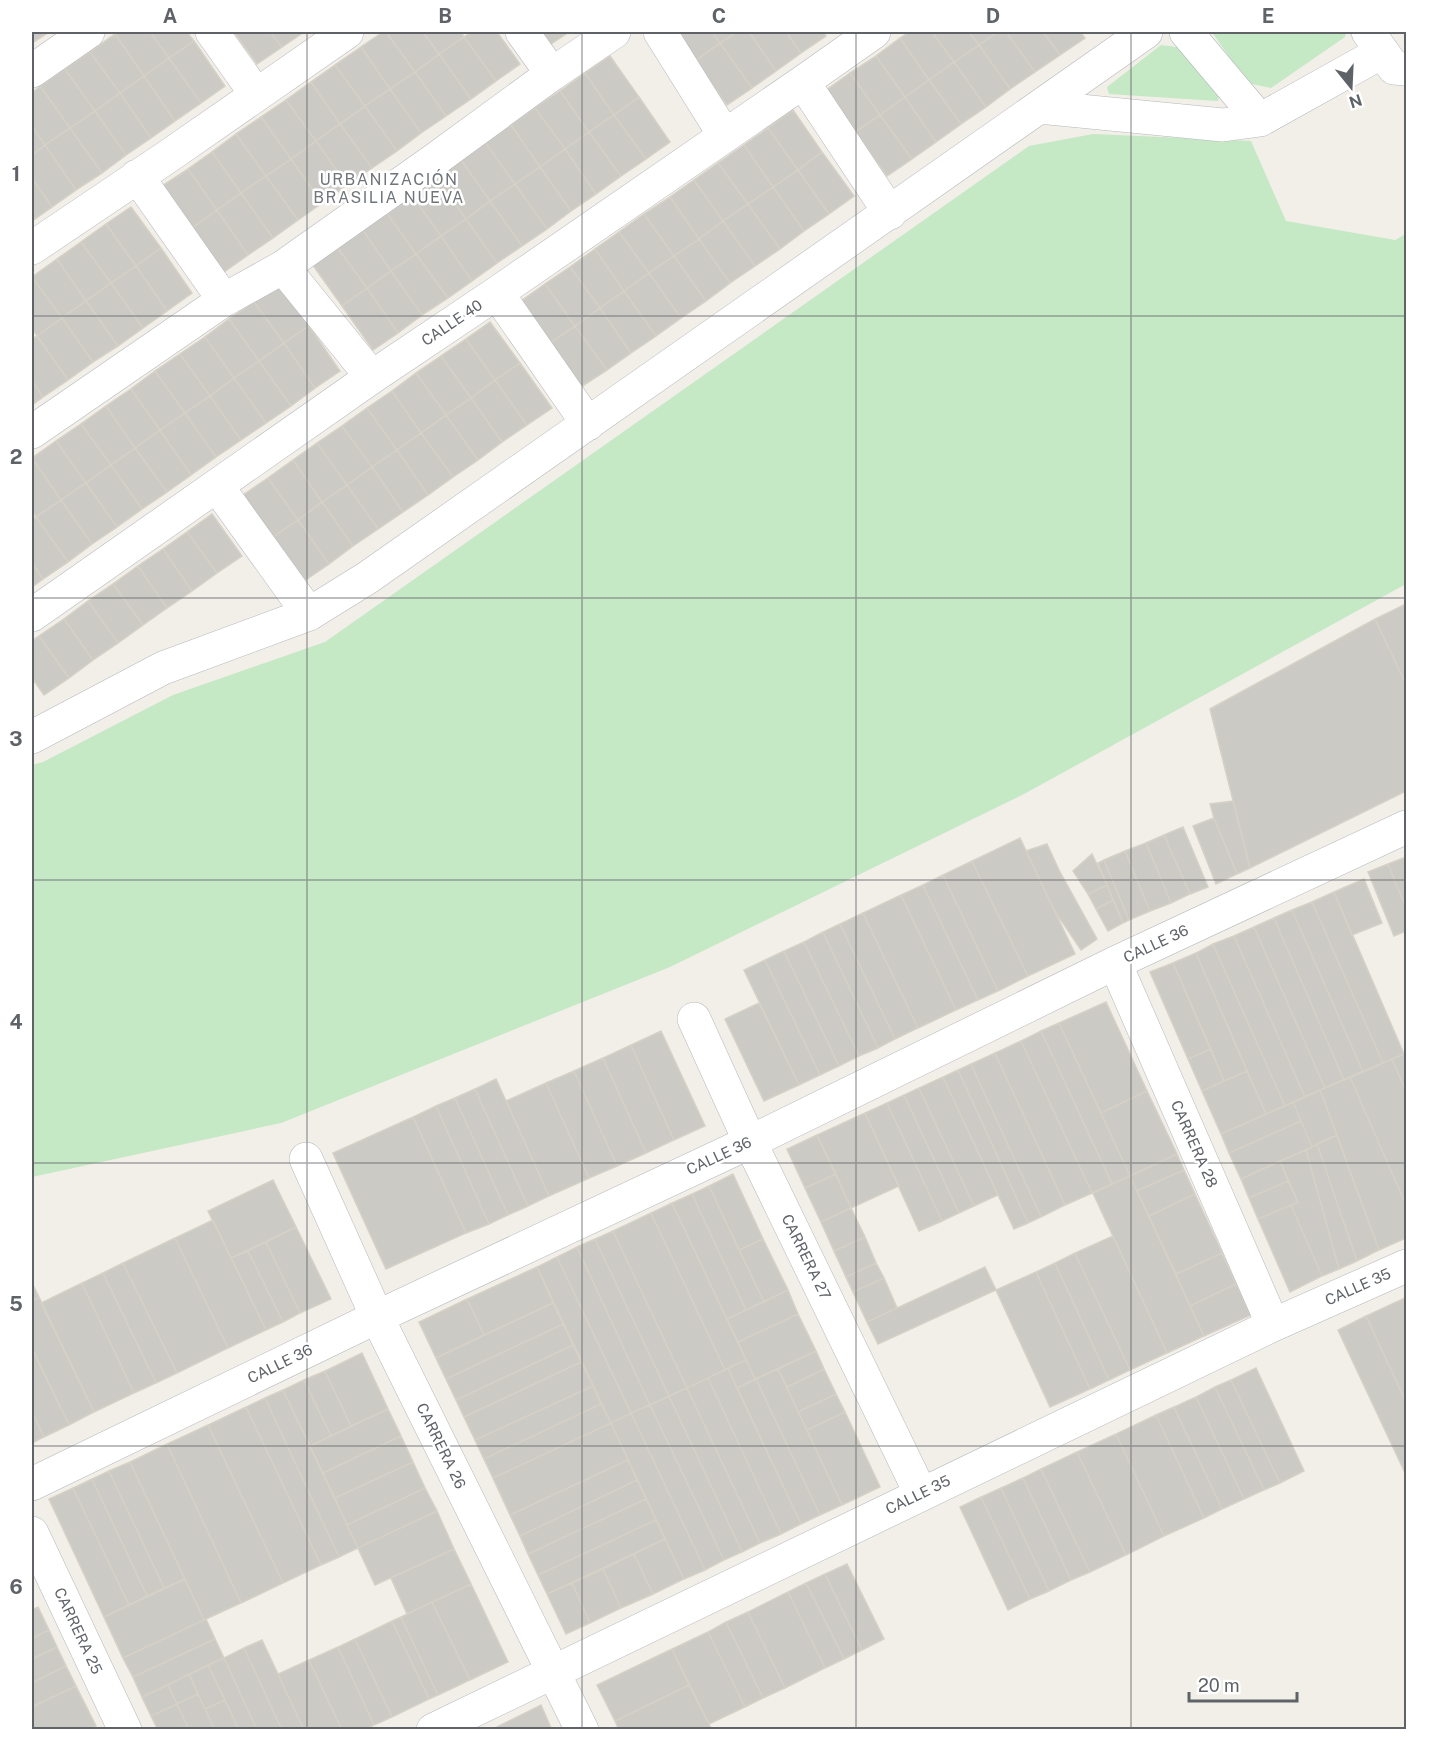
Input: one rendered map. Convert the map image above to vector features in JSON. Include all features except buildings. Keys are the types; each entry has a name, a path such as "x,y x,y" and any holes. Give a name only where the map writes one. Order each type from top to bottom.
{"street":[{"path":"32,71 88,32"},
{"path":"212,32 256,94"},
{"path":"32,248 346,32"},
{"path":"522,32 552,74"},
{"path":"32,432 224,300 283,267 614,32"},
{"path":"660,32 725,136"},
{"name":"CALLE 40","path":"32,615 372,377 874,32"},
{"path":"32,736 163,668 309,614 367,578 1146,32"},
{"path":"1186,32 1260,120"},
{"path":"1039,107 1223,124 1260,120 1386,51"},
{"path":"803,82 890,213"},
{"path":"137,176 224,300"},
{"path":"283,267 372,377"},
{"path":"497,293 588,424"},
{"path":"217,486 309,614"},
{"name":"CALLE 36","path":"32,1484 377,1317 750,1142 1115,963 1407,827"},
{"name":"CARRERA 28","path":"1115,963 1274,1325"},
{"name":"CARRERA 27","path":"694,1019 750,1142 921,1494"},
{"name":"CARRERA 26","path":"306,1159 377,1317 582,1730"},
{"name":"CALLE 35","path":"433,1730 1274,1325 1407,1266"},
{"name":"CARRERA 25","path":"32,1533 125,1730"}],"green space":[{"path":"1212,32 1346,32 1345,37 1271,88 1247,83"},
{"path":"1161,45 1184,48 1220,92 1218,101 1109,94 1107,87"},
{"path":"1093,134 1251,141 1286,221 1395,240 1406,234 1406,584 1024,794 670,967 281,1123 32,1177 32,765 43,762 173,695 325,642 1029,146"}],"district":[{"name":"URBANIZACIÓN BRASILIA NUEVA","path":"389,188"}]}
